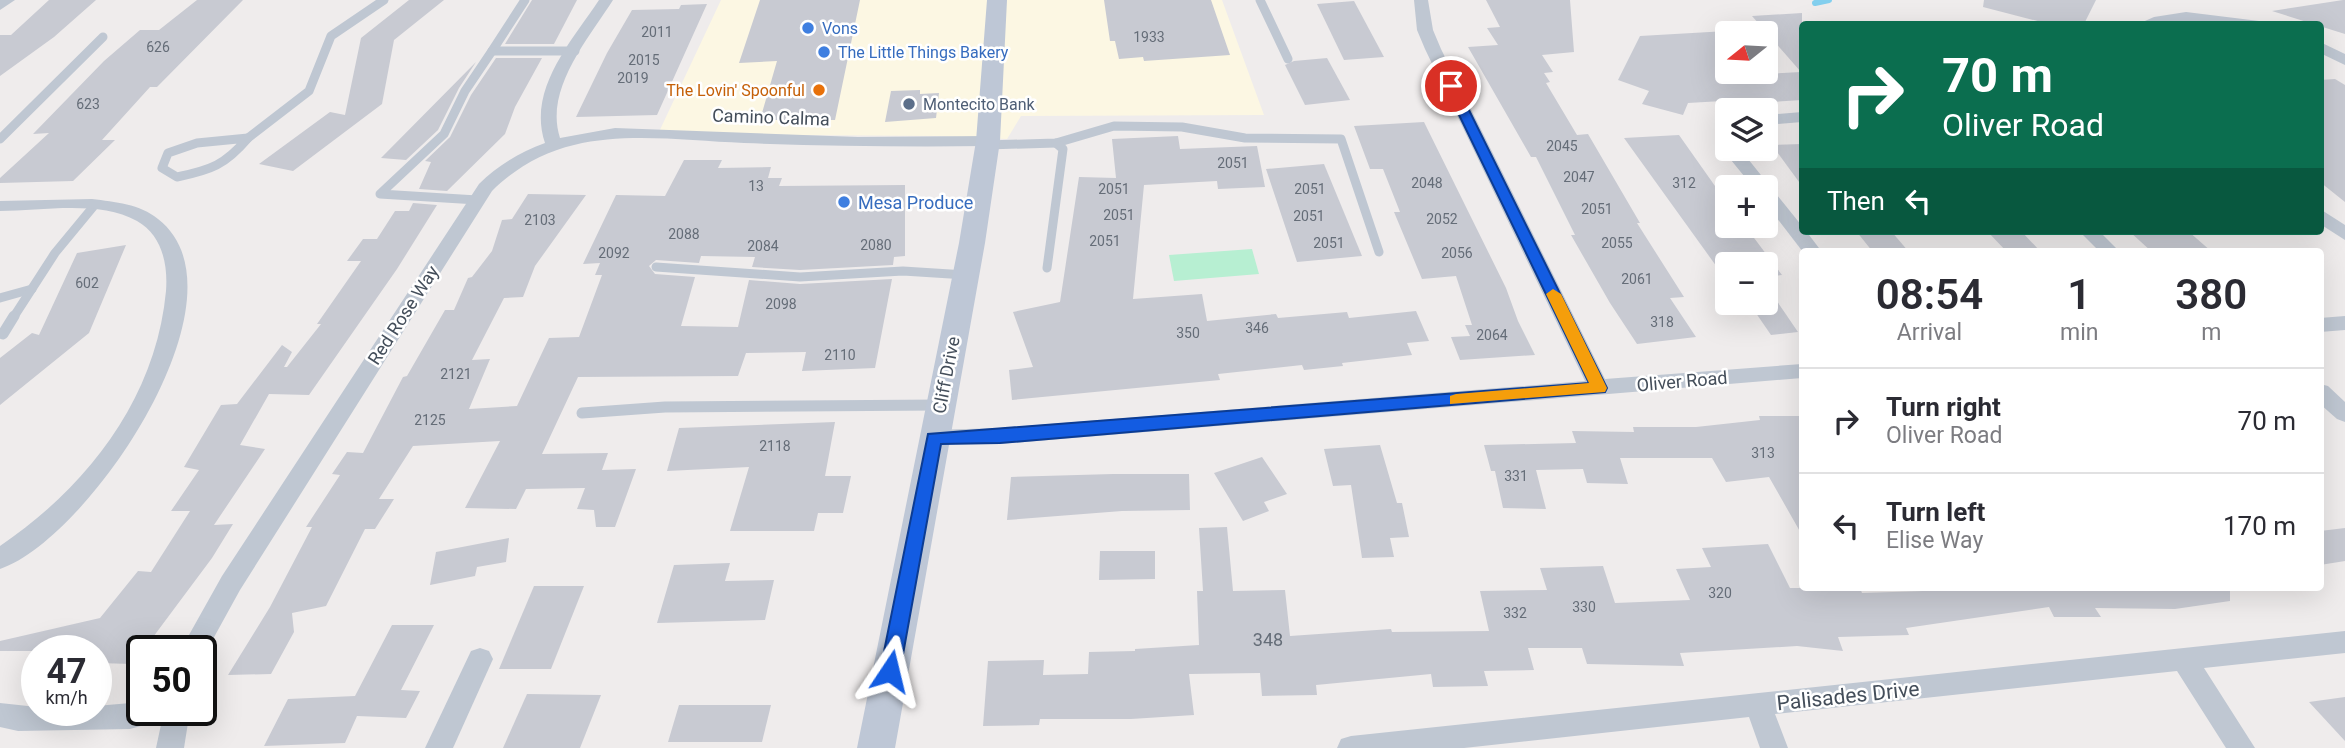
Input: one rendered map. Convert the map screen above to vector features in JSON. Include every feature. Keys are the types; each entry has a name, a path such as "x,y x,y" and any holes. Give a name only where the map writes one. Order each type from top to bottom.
{"main road":[{"name":"Cliff Drive","path":"876,748 966,275 988,143 997,0"}],"street":[{"path":"0,6 8,0"},
{"path":"554,145 548,133 545,112 551,90 606,0"},
{"path":"1421,0 1425,30 1433,49 1599,388"},
{"path":"2159,21 2192,17 2227,21"},
{"path":"2324,49 2345,60"},
{"path":"1778,119 1799,117"},
{"name":"Camino Calma","path":"554,145 615,133 858,142 988,143"},
{"name":"Red Rose Way","path":"202,635 231,583 485,188 506,169 554,145"},
{"path":"1741,161 1752,175"},
{"path":"0,206 93,207 121,209 141,215 157,227 171,248 176,264 176,298 168,345 143,403 111,456 69,505 0,559"},
{"path":"1778,207 1799,234"},
{"path":"2324,217 2345,234"},
{"path":"2092,235 2107,248"},
{"path":"2324,325 2345,323"},
{"name":"Oliver Road","path":"933,438 1000,436 1799,371"},
{"path":"2324,395 2345,414"},
{"name":"Palisades Drive","path":"1351,748 2345,642"},
{"path":"439,748 480,659"},
{"path":"2184,659 2242,748"},
{"path":"1758,706 1774,748"},
{"path":"0,715 18,719 126,717"},
{"path":"170,748 174,726"}],"lane":[{"path":"248,138 197,143 168,153 162,168 177,177 206,171 230,159 248,138 309,90 331,36 384,0"},
{"path":"477,200 380,194 444,134 465,91 525,0"},
{"path":"1260,0 1288,59"},
{"path":"0,139 103,37"},
{"path":"492,51 575,51"},
{"path":"988,143 1056,143 1114,126 1182,127 1245,138 1341,139 1379,252"},
{"path":"1047,268 1063,149 1056,143"},
{"path":"4,334 55,253 93,207"},
{"path":"656,267 800,276 903,271 966,275"},
{"path":"0,298 32,289"},
{"path":"582,413 666,407 941,405"}],"shaded area":[{"path":"721,0 1222,0 1264,115 1021,116 1007,139 658,134"}],"green space":[{"path":"1252,249 1259,274 1174,281 1169,255"}],"building":[{"path":"49,0 96,0 54,37 0,76 0,35 11,35"},
{"path":"197,0 243,0 157,87 150,87 102,140 115,140 73,181 0,183 0,178 49,133 33,134 104,61 140,30 159,30"},
{"path":"409,0 444,0 394,40 382,104 293,171 259,164 330,112 345,115 361,38"},
{"path":"532,0 577,0 554,44 505,44"},
{"path":"760,0 860,0 835,120 760,120 777,61 739,63"},
{"path":"1104,0 1211,0 1230,55 1144,61 1143,57 1119,59 1115,41 1110,41"},
{"path":"1486,0 1570,0 1574,52 1542,55 1553,72 1544,73 1550,82 1546,83 1577,135 1588,134 1640,223 1637,223 1684,297 1670,298 1696,337 1637,344 1610,303 1571,235 1575,235 1536,157 1531,157 1468,47 1498,45 1487,28 1500,27"},
{"path":"1984,0 2096,0 2086,21 2037,21 1983,7"},
{"path":"2343,0 2345,34 2324,27 2324,21 2304,21 2272,11"},
{"path":"1354,1 1384,57 1344,60 1317,4"},
{"path":"707,4 657,115 576,117 607,53 632,10 679,9 681,5"},
{"path":"1802,13 1802,21 1799,21 1799,70 1778,46 1778,21 1756,21 1752,16"},
{"path":"1715,32 1715,84 1778,84 1778,73 1799,72 1799,100 1715,98 1715,101 1688,103 1683,115 1642,104 1649,91 1618,80 1640,36"},
{"path":"496,58 542,58 515,107 505,134 447,191 419,189 431,162 425,161 450,137 471,95"},
{"path":"1327,58 1350,100 1305,105 1285,65 1294,61"},
{"path":"476,62 459,88 438,130 406,160 381,158"},
{"path":"2335,79 2345,85 2345,202 2324,185 2324,80"},
{"path":"920,90 920,94 939,93 936,118 885,122 891,91"},
{"path":"1424,122 1506,288 1535,355 1460,360 1451,337 1470,336 1465,325 1472,325 1456,276 1422,279 1394,212 1400,212 1383,169 1370,169 1354,126"},
{"path":"1679,135 1715,186 1715,238 1754,238 1765,252 1715,252 1715,264 1624,138"},
{"path":"1178,136 1180,149 1257,146 1265,187 1218,189 1217,181 1144,185 1133,299 1202,294 1207,321 1276,314 1278,318 1347,312 1349,318 1416,311 1429,341 1407,343 1412,355 1342,363 1343,366 1304,370 1302,365 1218,374 1220,380 1012,400 1009,370 1033,367 1013,312 1060,302 1079,177 1116,178 1112,139"},
{"path":"1799,144 1799,182 1778,153 1778,145"},
{"path":"684,160 722,160 718,168 771,167 768,178 782,178 779,186 905,185 905,256 894,257 893,265 800,270 752,267 755,257 701,256 699,263 656,260 649,266 655,274 695,277 681,326 738,327 749,280 800,284 892,279 875,368 802,371 806,352 746,353 738,376 578,377 542,454 608,453 602,470 636,469 615,527 596,527 594,510 577,509 585,488 526,489 516,509 465,508 500,441 413,446 379,499 394,499 375,529 365,529 326,606 292,613 294,632 271,674 228,675 270,607 312,527 306,527 340,475 332,474 347,452 363,453 403,377 407,376 445,310 454,310 468,278 472,277 492,251 502,220 512,219 528,194 586,195 535,266 523,297 504,298 472,360 490,359 469,409 517,406 549,338 579,337 602,275 595,275 600,263 583,264 616,195 665,196"},
{"path":"1324,164 1362,256 1297,262 1266,169"},
{"path":"413,203 437,205 397,269 309,395 269,394 240,445 265,449 214,525 233,524 212,558 155,635 126,635 126,664 112,663 112,635 26,635 100,618 138,571 151,572 190,511 171,511 199,470 184,467 221,405 237,404 282,345 292,352 284,367 287,367 321,324 317,324 361,261 347,261 363,239 377,239 395,211 409,211"},
{"path":"1859,235 1894,235 1906,248 1870,248"},
{"path":"1991,235 2025,235 2037,248 2003,248"},
{"path":"2133,235 2193,235 2207,248 2148,248"},
{"path":"126,245 89,333 0,405 0,358 32,333 39,335 77,253"},
{"path":"1778,303 1798,332 1771,335 1757,315 1778,315"},
{"path":"1759,416 1799,416 1799,530 1769,477 1726,482 1712,458 1620,458 1628,484 1587,483 1583,469 1536,470 1546,509 1503,508 1495,471 1491,471 1484,445 1576,443 1572,431 1634,432 1633,427 1696,427 1760,420"},
{"path":"835,422 825,476 851,476 843,513 818,513 814,531 730,531 749,467 667,471 679,428"},
{"path":"1380,445 1397,503 1402,503 1409,537 1390,538 1394,557 1362,558 1351,485 1333,486 1324,449"},
{"path":"1262,457 1287,494 1264,502 1269,511 1243,521 1214,473"},
{"path":"1189,474 1190,510 1122,511 1007,520 1011,477"},
{"path":"1227,527 1233,591 1285,590 1290,636 1391,629 1392,632 1489,631 1480,591 1547,590 1540,568 1603,566 1615,603 1690,600 1676,569 1711,567 1702,548 1768,544 1790,588 1799,588 1799,591 2230,591 2230,601 2175,609 2095,608 2101,617 2054,617 2049,607 1906,628 1909,635 1838,637 1843,651 1797,646 1680,653 1684,666 1587,664 1582,648 1528,648 1534,670 1484,671 1488,686 1433,687 1431,674 1316,685 1317,695 1262,696 1260,673 1189,674 1194,715 1131,719 1040,719 1039,725 983,726 988,661 1044,660 1043,675 1088,674 1089,652 1199,645 1197,591 1203,591 1199,528"},
{"path":"2345,528 2345,561 2324,564 2324,531"},
{"path":"509,538 506,562 477,567 475,576 430,585 436,552"},
{"path":"1100,551 1155,551 1155,579 1099,580"},
{"path":"730,563 725,581 774,580 765,620 657,623 674,565"},
{"path":"534,586 584,586 551,669 499,669"},
{"path":"392,625 434,625 401,690 420,691 406,718 357,716 345,743 264,746 288,699 355,696"},
{"path":"21,636 21,651 0,651 0,641"},
{"path":"527,694 601,695 580,748 503,748"},
{"path":"2345,697 2345,741 2309,702"},
{"path":"679,705 771,705 762,742 668,742"}],"waterway":[{"path":"1815,3 1829,0"}],"slow traffic":[{"path":"1456,400 1599,388 1553,294"}],"place":[{"name":"Vons","path":"808,28"},
{"name":"The Little Things Bakery","path":"824,52"},
{"name":"The Lovin' Spoonful","path":"819,90"},
{"name":"Montecito Bank","path":"909,104"},
{"name":"Mesa Produce","path":"844,202"}],"route":[{"path":"890,671 933,438 1000,436 1599,388 1451,86"}]}
